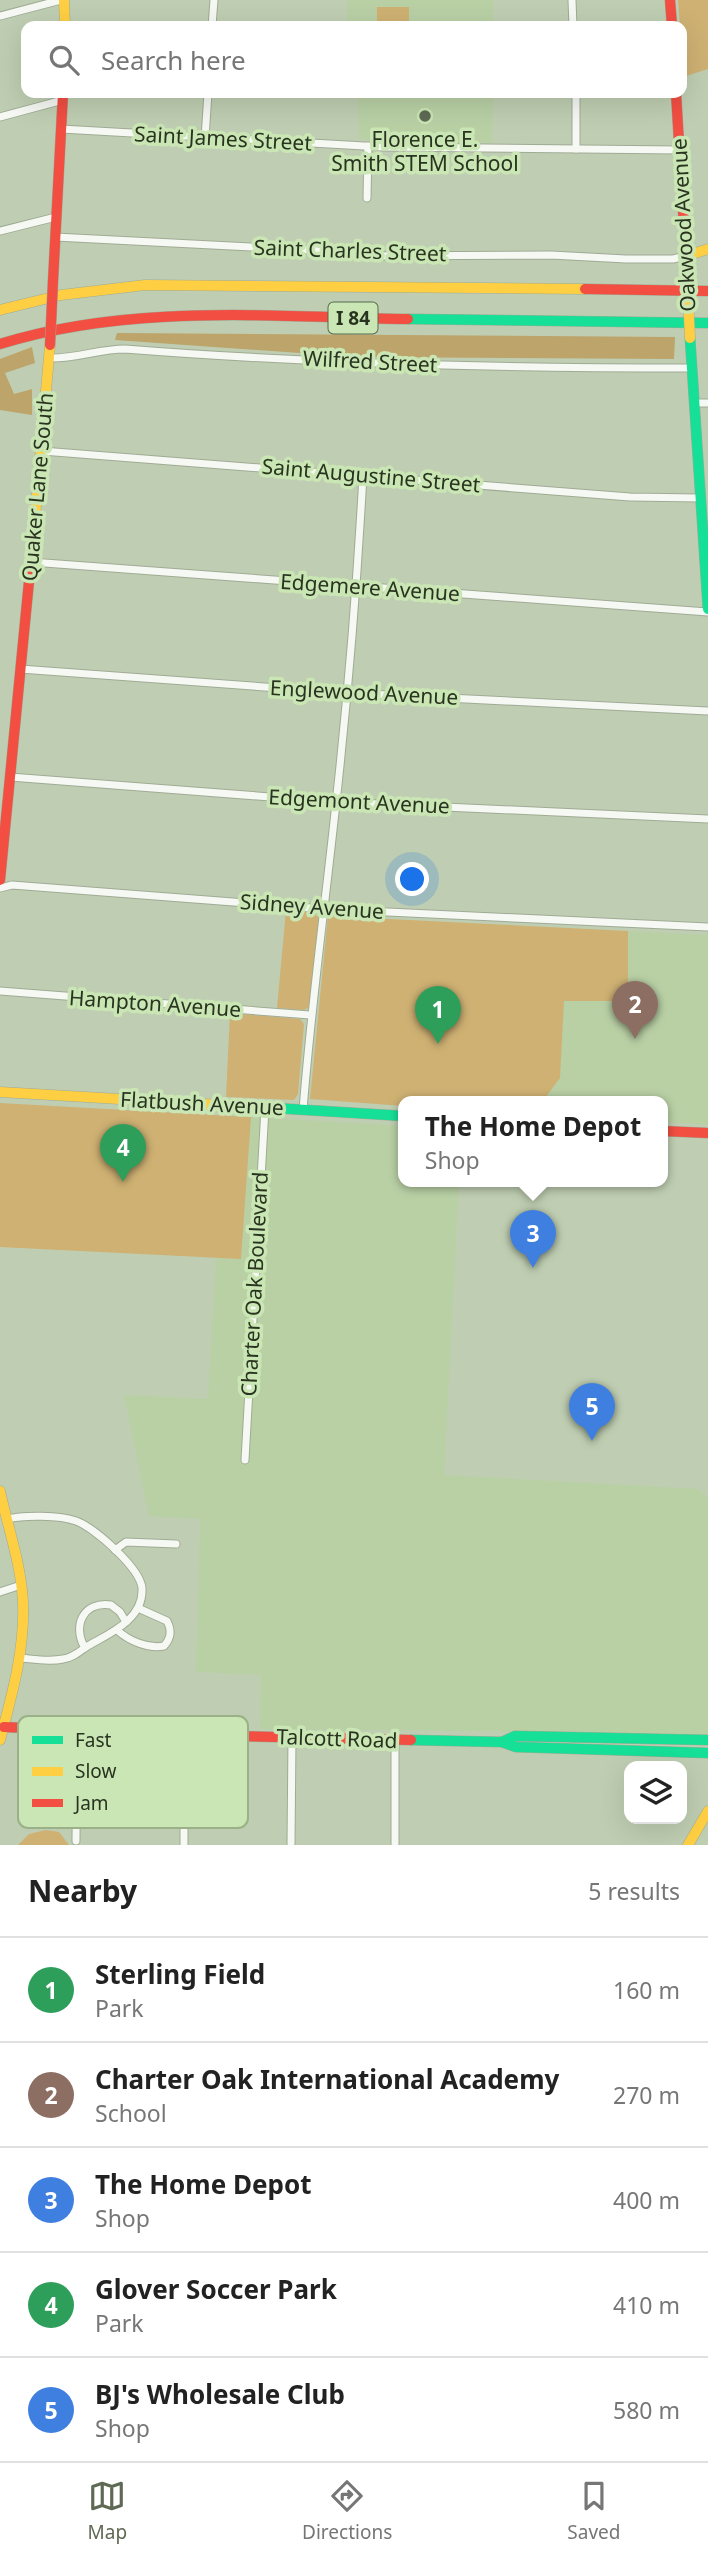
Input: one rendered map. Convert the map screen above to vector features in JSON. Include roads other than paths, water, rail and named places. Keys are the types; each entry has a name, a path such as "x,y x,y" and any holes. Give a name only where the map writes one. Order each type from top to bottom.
{"main road":[{"path":"62,0 64,21"},
{"path":"670,0 672,21"},
{"name":"Quaker Lane South","path":"0,880 4,791 10,777 42,451 63,98"},
{"name":"Oakwood Avenue","path":"676,98 708,611"},
{"path":"686,256 708,249"},
{"name":"I 84","path":"0,310 72,292 150,284 708,291"},
{"name":"I 84","path":"0,344 84,323 168,316 708,323"},
{"name":"Flatbush Avenue","path":"0,1092 398,1116"},
{"path":"668,1131 708,1133"},
{"path":"0,1491 21,1585 23,1621 20,1658 0,1740"},
{"name":"Talcott Road","path":"4,1727 18,1728"},
{"name":"Talcott Road","path":"502,1742 515,1736 708,1740"},
{"path":"552,1736 552,1748"},
{"name":"Talcott Road","path":"248,1737 502,1742 516,1747 708,1753"},
{"path":"631,1738 631,1750"},
{"path":"688,1845 708,1811"}],"street":[{"path":"0,16 62,0"},
{"path":"212,21 214,0"},
{"path":"572,0 573,21"},
{"path":"0,117 60,98"},
{"path":"205,138 208,98"},
{"path":"576,98 576,149"},
{"name":"Saint James Street","path":"61,130 368,146 679,150"},
{"path":"367,198 368,146"},
{"path":"0,231 56,216"},
{"name":"Saint Charles Street","path":"55,237 296,249 364,256 551,255 626,260 673,259 686,256"},
{"name":"Wilfred Street","path":"49,358 125,349 368,363 539,368 692,368"},
{"path":"694,403 708,403"},
{"name":"Saint Augustine Street","path":"42,451 629,497 699,498"},
{"path":"303,1110 310,1015 337,802 357,587 363,475"},
{"name":"Edgemere Avenue","path":"31,562 708,611"},
{"name":"Englewood Avenue","path":"20,669 347,693 708,711"},
{"name":"Edgemont Avenue","path":"10,777 337,802 708,820"},
{"name":"Sidney Avenue","path":"0,888 12,885 324,909 708,927"},
{"name":"Hampton Avenue","path":"0,991 310,1015"},
{"name":"Charter Oak Boulevard","path":"245,1460 265,1108"},
{"path":"7,1519 15,1517 74,1520 115,1550 140,1579 141,1599 138,1608 117,1630 60,1660 20,1658"},
{"path":"115,1550 127,1542 176,1545"},
{"path":"0,1592 21,1585"},
{"path":"85,1648 78,1628 81,1616 90,1607 111,1605 120,1612 126,1622"},
{"path":"117,1630 125,1637 150,1647 164,1646 171,1634 167,1621 138,1608"},
{"path":"291,1845 292,1738"},
{"path":"395,1741 395,1845"},
{"path":"76,1828 76,1841"}],"place":[{"name":"Florence E. Smith STEM School","path":"425,116"},
{"name":"Charter Oak International Academy","path":"635,1039"},
{"name":"Sterling Field","path":"438,1044"},
{"name":"Glover Soccer Park","path":"123,1182"},
{"name":"The Home Depot","path":"533,1268"},
{"name":"BJ's Wholesale Club","path":"592,1441"}]}
